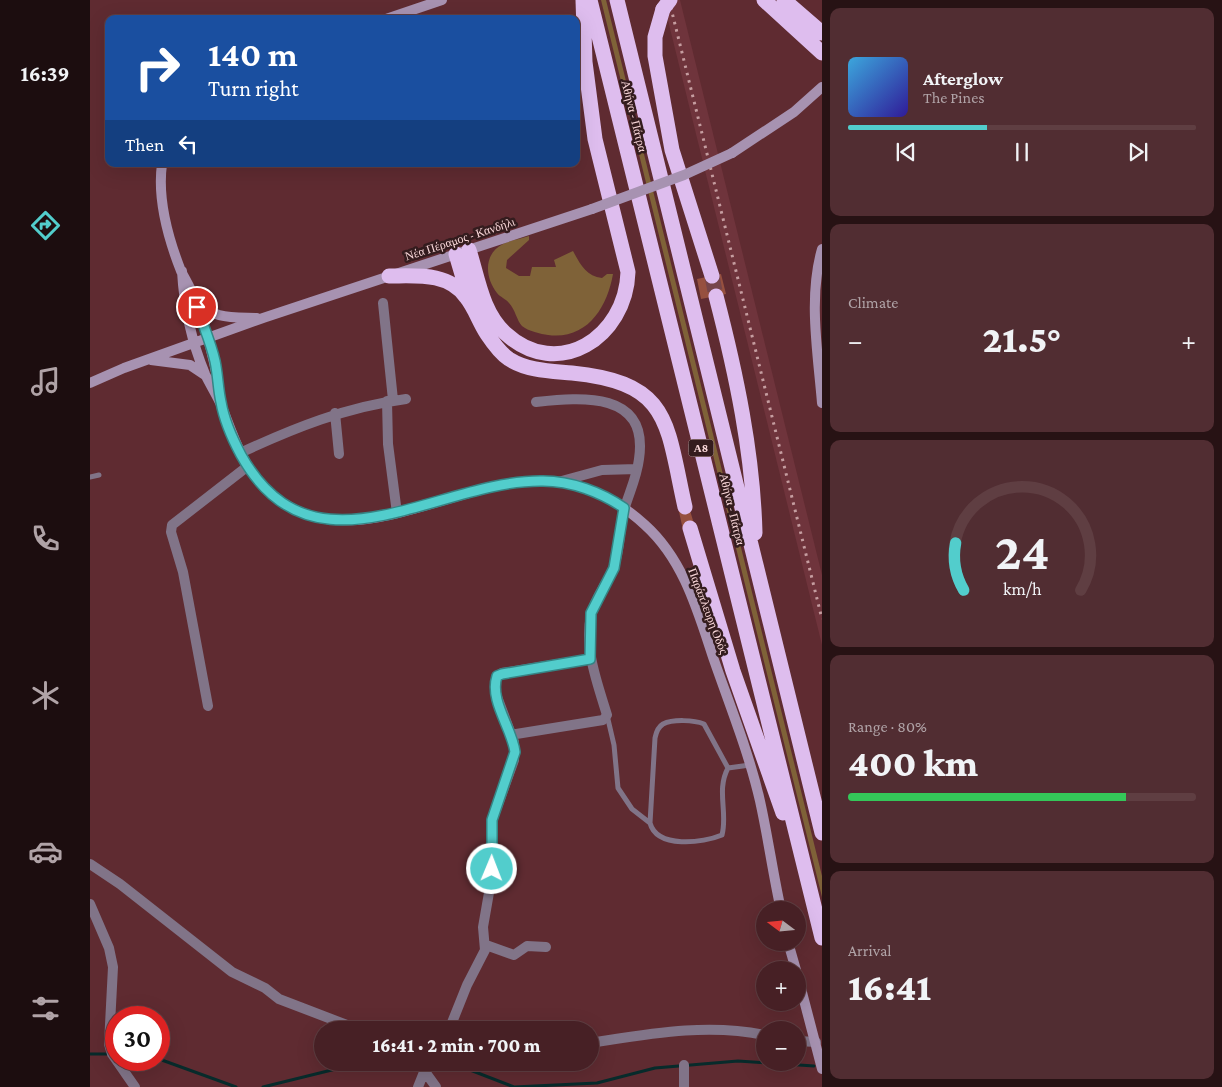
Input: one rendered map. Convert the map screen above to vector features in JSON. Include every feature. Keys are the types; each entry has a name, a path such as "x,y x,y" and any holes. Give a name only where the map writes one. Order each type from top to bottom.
{"highway":[{"path":"462,252 496,323 513,339 531,349 553,354 577,350 598,339 618,313 627,289 628,272 595,139 585,54 583,0"},
{"name":"Αθήνα - Πάτρα","path":"590,0 822,938"},
{"name":"Αθήνα - Πάτρα","path":"617,0 822,832"},
{"path":"764,0 822,53"},
{"path":"784,0 816,25 822,33"},
{"path":"666,5 654,37 660,84 672,150 712,276"},
{"path":"462,252 471,305"},
{"path":"389,276 425,276 443,280 459,289 493,342 511,360 537,370 612,379 630,386 649,399 658,411 669,435 685,507"},
{"path":"716,296 740,395 754,509 755,562"},
{"path":"690,528 733,671 813,897"}],"street":[{"path":"398,15 442,0"},
{"name":"Νέα Πέραμος - Κανδήλι","path":"90,383 144,360 263,318 592,209 684,175 732,153 794,112 822,87"},
{"name":"Παράπλευρη Οδός","path":"162,167 160,195 164,213 182,271 193,294 214,359 221,404"},
{"path":"822,249 815,304 822,403"},
{"name":"Παράπλευρη Οδός","path":"182,271 185,316 206,376 221,404 240,453 263,486 285,504 310,516 348,521 397,513 492,487 528,482 558,482 595,492 624,508 658,538 687,584 750,766 760,800 779,901"},
{"path":"193,294 200,305 214,314 263,318"},
{"path":"383,303 390,401 388,444 397,513"},
{"path":"144,360 171,361 190,365 206,376"},
{"path":"240,453 335,413 406,399"},
{"path":"510,735 603,720 607,715 590,659 591,613 614,568 624,508 637,469 640,440 632,416 625,409 613,404 567,399 536,402"},
{"path":"335,413 339,454"},
{"path":"208,706 183,572 171,532 172,525 248,466"},
{"path":"558,482 602,470 637,469"},
{"path":"452,1021 464,990 483,955 486,945 483,927 490,887 492,820 514,760 514,742 496,694 495,683 497,676 590,659"},
{"path":"90,864 120,884 232,972 265,988 278,999 336,1021"},
{"path":"90,904 109,948 114,967 109,1044 112,1054 135,1087"},
{"path":"486,945 514,955 527,946 546,947"},
{"path":"806,1006 822,1069"},
{"path":"599,1042 685,1029 724,1029 756,1034"},
{"path":"806,1041 816,1042"},
{"path":"684,1065 684,1087"},
{"path":"418,1087 424,1072 436,1087"}],"lane":[{"path":"90,476 99,475"},
{"path":"607,715 614,745 618,788 632,809 650,823 656,835 671,840 712,839 722,835 725,825 721,784 728,768"},
{"path":"650,823 655,738 658,730 664,724 689,721 704,724 728,768"},
{"path":"728,768 750,766"}],"shaded area":[{"path":"601,0 606,0 822,876 822,897"},
{"path":"663,0 680,0 822,575 822,645"},
{"path":"529,236 529,240 507,260 506,268 519,276 530,276 532,267 556,267 554,260 573,251 581,265 592,275 602,278 607,274 613,274 606,299 600,310 584,327 562,335 545,335 528,329 520,324 511,306 493,287 488,274 489,260 492,254 497,248 509,241"}],"building":[{"path":"721,274 726,294 701,299 697,279"},
{"path":"688,504 695,527 683,530 678,507"}],"waterway":[{"path":"90,1054 105,1054"},
{"path":"473,1071 514,1087 597,1083 655,1068 738,1061 814,1066"},
{"path":"170,1063 236,1087"},
{"path":"263,1087 328,1071"}],"tunnel":[{"path":"712,276 716,296"}],"railway":[{"path":"669,0 822,619"}],"route":[{"path":"197,307 214,359 221,404 240,453 254,476 274,496 285,504 310,516 336,521 360,520 397,513 472,491 511,483 544,481 573,485 595,492 624,508 614,568 603,586 591,613 590,659 497,676 495,683 496,694 514,742 515,752 514,760 492,820 492,869"}]}
